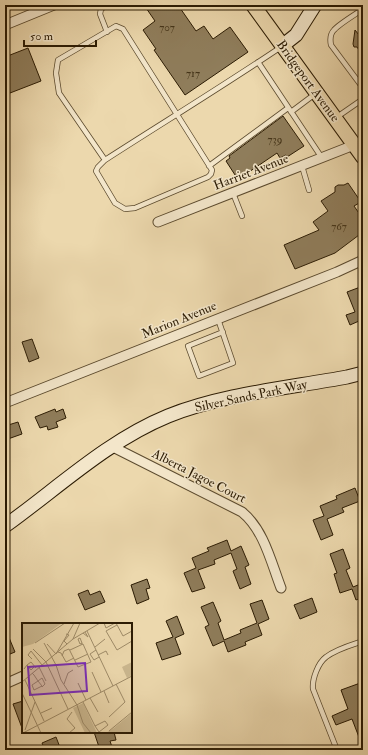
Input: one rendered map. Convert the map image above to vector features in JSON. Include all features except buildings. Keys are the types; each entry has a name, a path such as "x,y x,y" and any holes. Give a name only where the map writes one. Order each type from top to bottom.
{"main road":[{"name":"Bridgeport Avenue","path":"253,5 363,157"}],"street":[{"path":"5,25 54,5"},
{"path":"282,46 296,35 315,5"},
{"name":"Harriet Avenue","path":"158,222 354,145"},
{"name":"Marion Avenue","path":"5,403 337,272 363,260"},
{"name":"Silver Sands Park Way","path":"5,526 111,446 143,428 167,417 200,405 225,399 363,373"},
{"name":"Alberta Jagoe Court","path":"111,446 242,512 261,536 281,588"},
{"path":"5,684 22,676"}],"lane":[{"path":"106,32 100,14 102,9 108,5"},
{"path":"363,10 334,29 330,41 331,45 363,88"},
{"path":"105,160 59,93 56,73 58,60 116,26 123,29 176,114 212,170 208,177 135,208 125,209 116,203 96,171 98,167 105,160 176,114 258,62 282,46"},
{"path":"258,62 322,158"},
{"path":"209,166 316,93"},
{"path":"335,118 363,99"},
{"path":"302,166 309,190"},
{"path":"233,193 242,216"},
{"path":"218,319 223,332 234,364 199,376 188,346 223,332"},
{"path":"337,750 313,689 312,682 325,658 344,648 363,641"}]}
